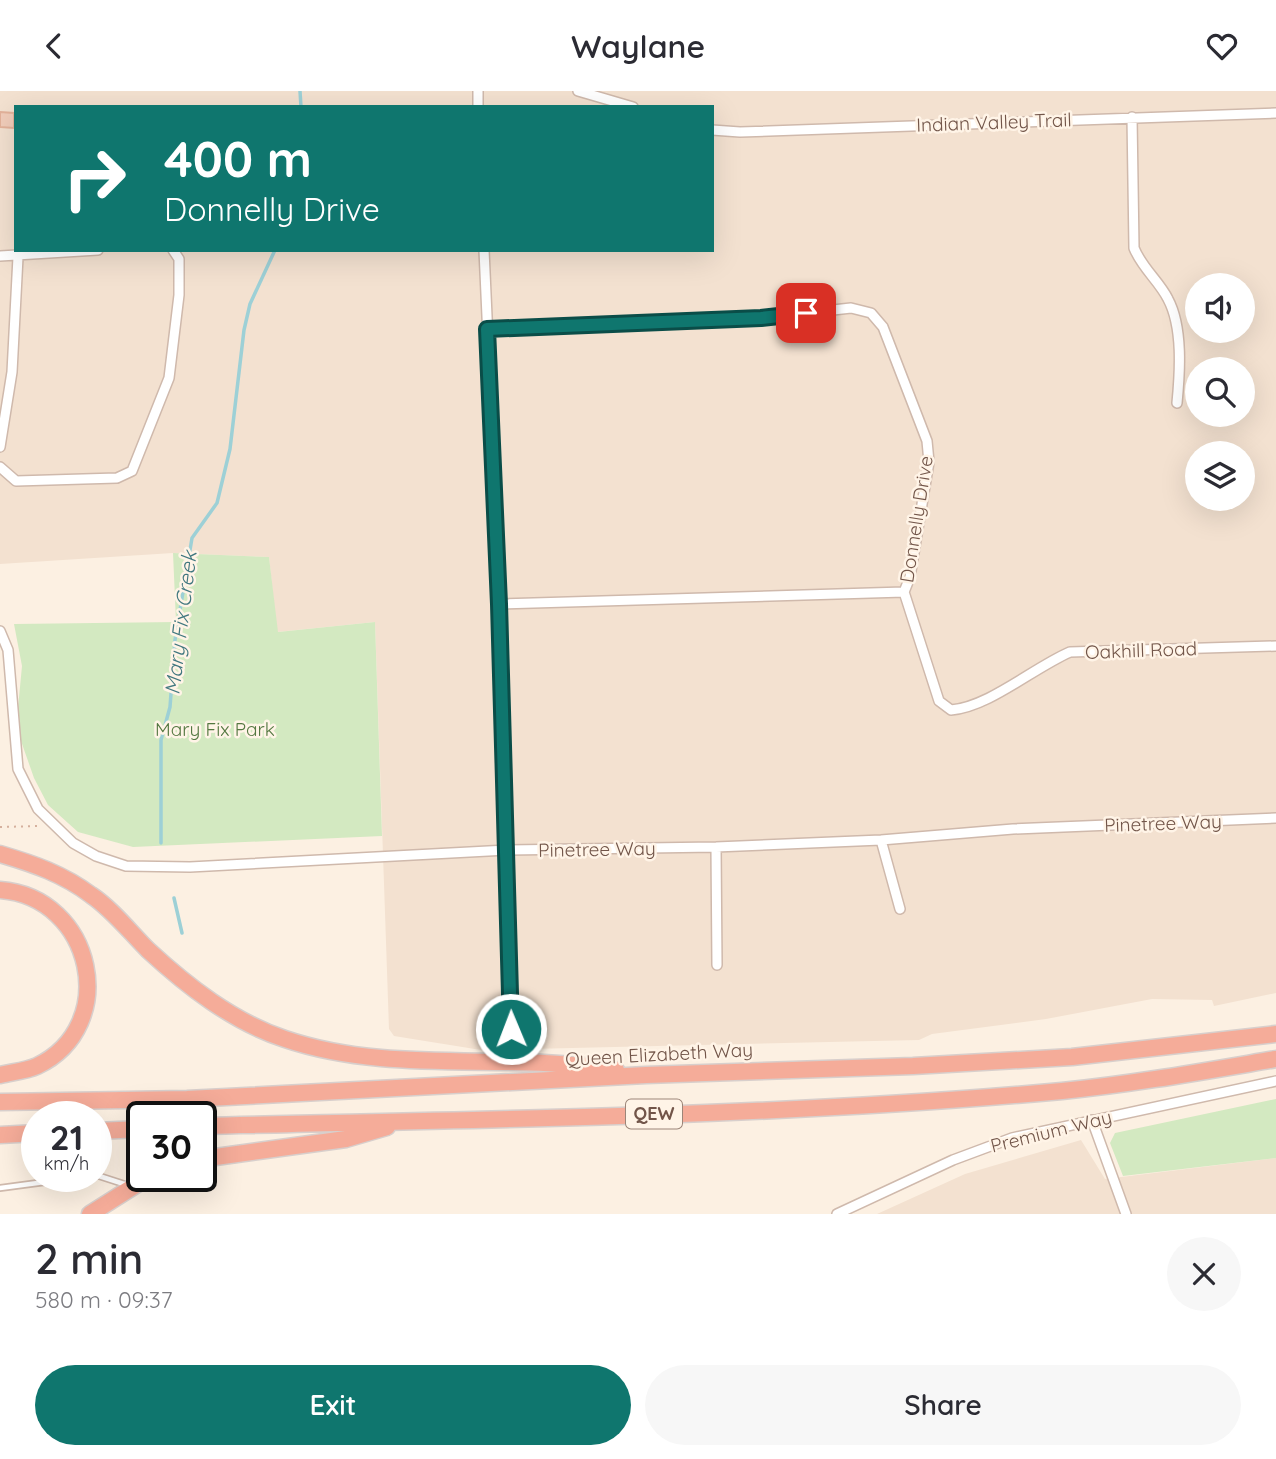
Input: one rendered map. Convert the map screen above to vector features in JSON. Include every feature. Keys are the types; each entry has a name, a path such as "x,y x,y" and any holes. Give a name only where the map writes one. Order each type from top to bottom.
{"highway":[{"path":"0,855 50,869 93,896 187,985 223,1008 283,1039 344,1054 384,1059 567,1062 646,1075"},
{"path":"0,890 19,891 48,905 72,928 85,960 88,988 82,1014 62,1047 37,1066 0,1075"},
{"name":"Queen Elizabeth Way","path":"0,1102 187,1099 646,1075 1072,1057 1276,1034"},
{"name":"QEW","path":"217,1126 659,1114 1049,1091 1276,1059"},
{"path":"217,1157 346,1139 410,1121"},
{"path":"0,1135 21,1134"},
{"path":"90,1214 126,1191"}],"street":[{"path":"578,91 627,105"},
{"name":"Indian Valley Trail","path":"714,130 740,132 1276,113"},
{"path":"1132,117 1135,249 1139,260 1169,300 1174,317 1180,377 1177,403"},
{"path":"0,256 75,252"},
{"path":"0,467 16,481 117,478 132,471 169,378 179,295 179,259 174,252"},
{"path":"484,252 499,604 511,1029"},
{"path":"0,447 12,372 18,257"},
{"name":"Donnelly Drive","path":"487,329 761,318 851,308 871,313 883,327 927,441 929,462 910,577 904,592 499,604"},
{"name":"Oakhill Road","path":"904,592 939,701 951,710 968,708 1047,662 1070,652 1276,646"},
{"name":"Pinetree Way","path":"0,631 8,650 18,769 38,809 73,843 96,856 126,866 157,868 507,850 716,847 881,840 1013,829 1276,818"},
{"path":"881,840 900,909"},
{"path":"716,847 717,965"},
{"name":"Premium Way","path":"837,1214 980,1148 1092,1120 1276,1081"},
{"path":"1092,1120 1126,1214"}],"lane":[{"path":"0,1188 21,1185"}],"path":[{"path":"0,827 35,827 48,821"}],"shaded area":[{"path":"0,91 1276,91 1276,993 1214,1006 1212,1000 1152,999 1046,1019 932,1034 919,1040 481,1050 394,1036 389,1029 375,622 277,632 269,557 173,553 0,564"},
{"path":"1081,1140 1105,1179 1276,1158 1276,1214 877,1214 965,1174"}],"green space":[{"name":"Mary Fix Park","path":"173,553 269,557 278,632 375,622 382,836 133,847 78,832 48,805 34,778 21,741 18,708 22,666 14,624 176,622"},
{"path":"1276,1099 1276,1158 1123,1176 1110,1143 1115,1133"}],"building":[{"path":"0,112 14,113 14,128 0,127"}],"waterway":[{"name":"Mary Fix Creek","path":"300,91 301,105"},
{"name":"Mary Fix Creek","path":"161,843 161,740 170,707 175,640 192,538 217,503 230,449 244,330 250,304 274,252"},
{"name":"Mary Fix Creek","path":"174,898 182,933"}],"route":[{"path":"511,1029 499,604 487,329 761,318 806,313"}]}
